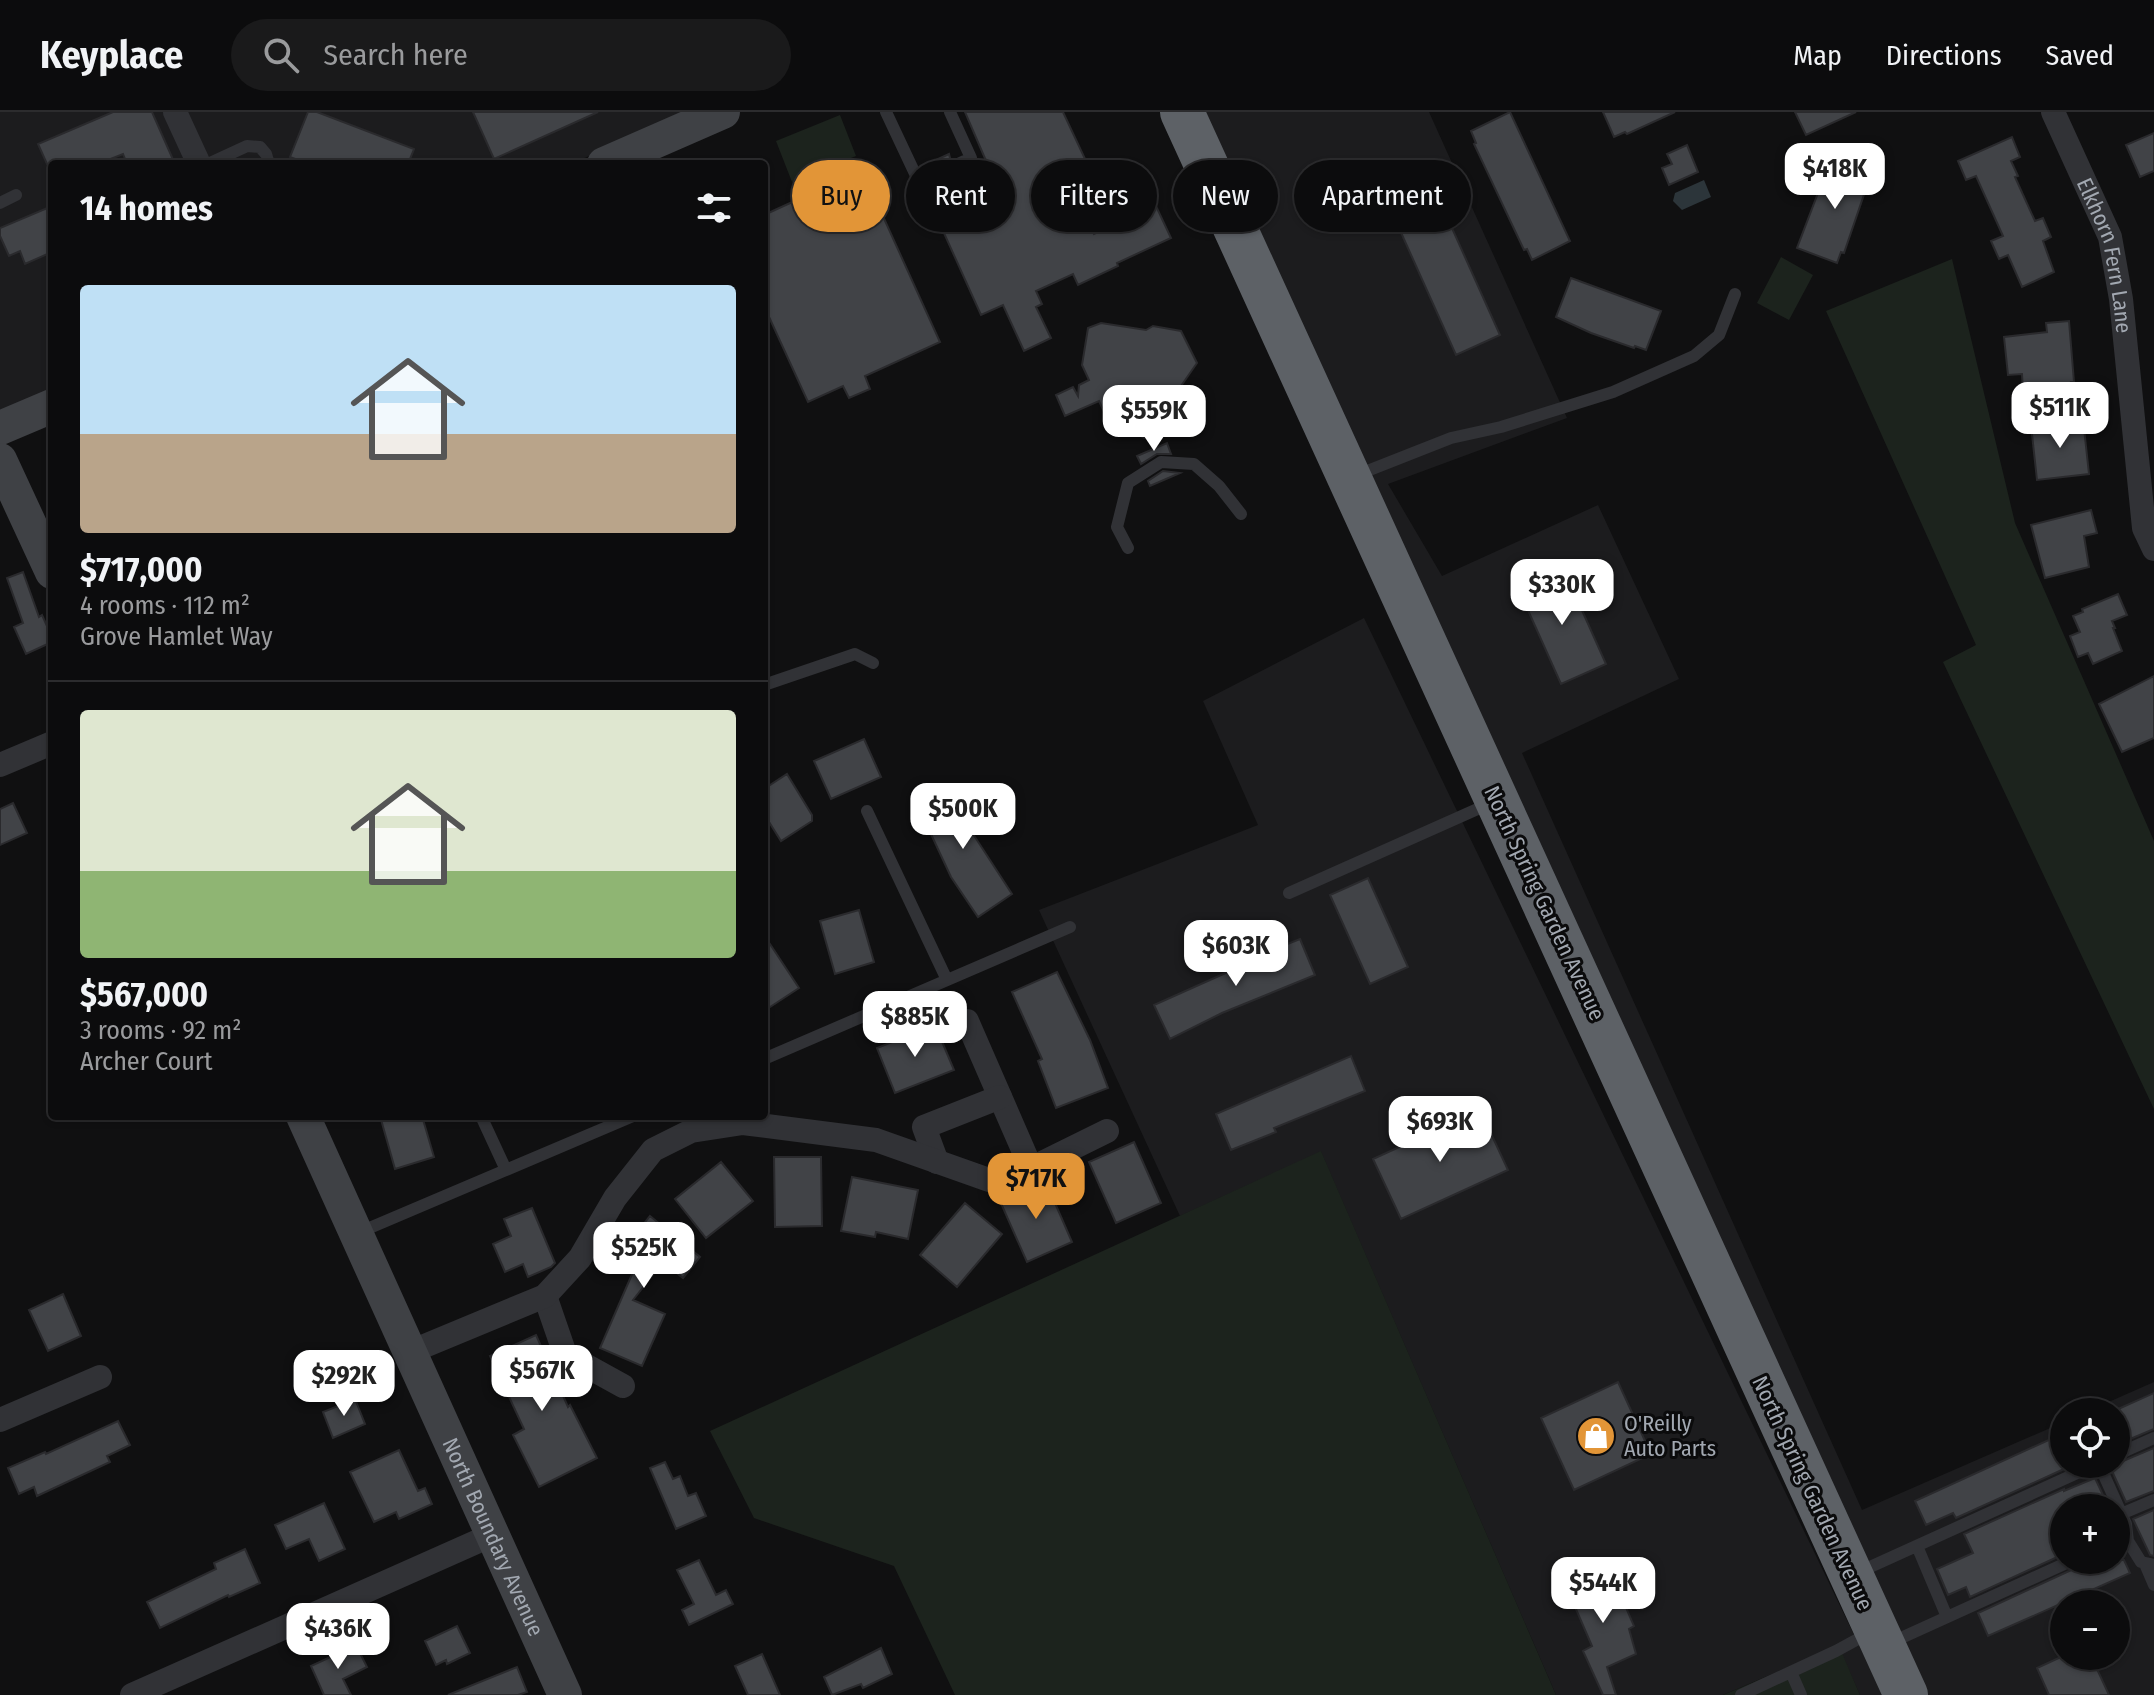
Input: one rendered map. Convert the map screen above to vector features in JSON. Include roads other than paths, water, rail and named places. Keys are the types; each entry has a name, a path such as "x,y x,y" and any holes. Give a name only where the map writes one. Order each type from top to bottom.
{"highway":[{"name":"North Spring Garden Avenue","path":"1182,112 1906,1695"}],"street":[{"path":"175,112 197,160"},
{"path":"613,160 723,112"},
{"name":"Elkhorn Fern Lane","path":"2053,112 2110,237 2151,533"},
{"path":"0,428 48,408"},
{"path":"0,460 48,563"},
{"path":"0,765 48,745"},
{"path":"967,1021 1031,1168"},
{"path":"937,1162 924,1127 1000,1097"},
{"name":"North Boundary Avenue","path":"305,1120 565,1695"},
{"path":"410,1352 545,1296 580,1258 615,1198 653,1150 691,1131 743,1123 876,1140 989,1180 1018,1175 1107,1131"},
{"path":"545,1296 565,1354 623,1386"},
{"path":"0,1420 100,1377"},
{"path":"132,1695 492,1535"}],"lane":[{"path":"886,112 909,160"},
{"path":"950,112 971,158 967,160"},
{"path":"217,160 247,146 260,147 268,160"},
{"path":"0,203 16,195"},
{"path":"1350,478 1451,438 1501,427 1613,392 1694,356 1719,335 1735,294"},
{"path":"1128,548 1117,527 1128,483 1161,462 1194,464 1219,486 1241,514"},
{"path":"768,684 855,654 873,663"},
{"path":"1289,893 1498,800"},
{"path":"867,811 947,980"},
{"path":"768,1057 1070,927"},
{"path":"483,1120 506,1170"},
{"path":"357,1234 624,1120"},
{"path":"2130,1449 2154,1438"},
{"path":"1851,1576 2067,1478"},
{"path":"2130,1510 2154,1500"},
{"path":"1917,1546 1947,1617"},
{"path":"2130,1548 2149,1564 2154,1585"},
{"path":"1747,1694 1791,1672 1880,1637 1947,1617 2050,1570"},
{"path":"1791,1672 1801,1695"}],"place":[{"name":"O'Reilly Auto Parts","path":"1596,1436"}]}
